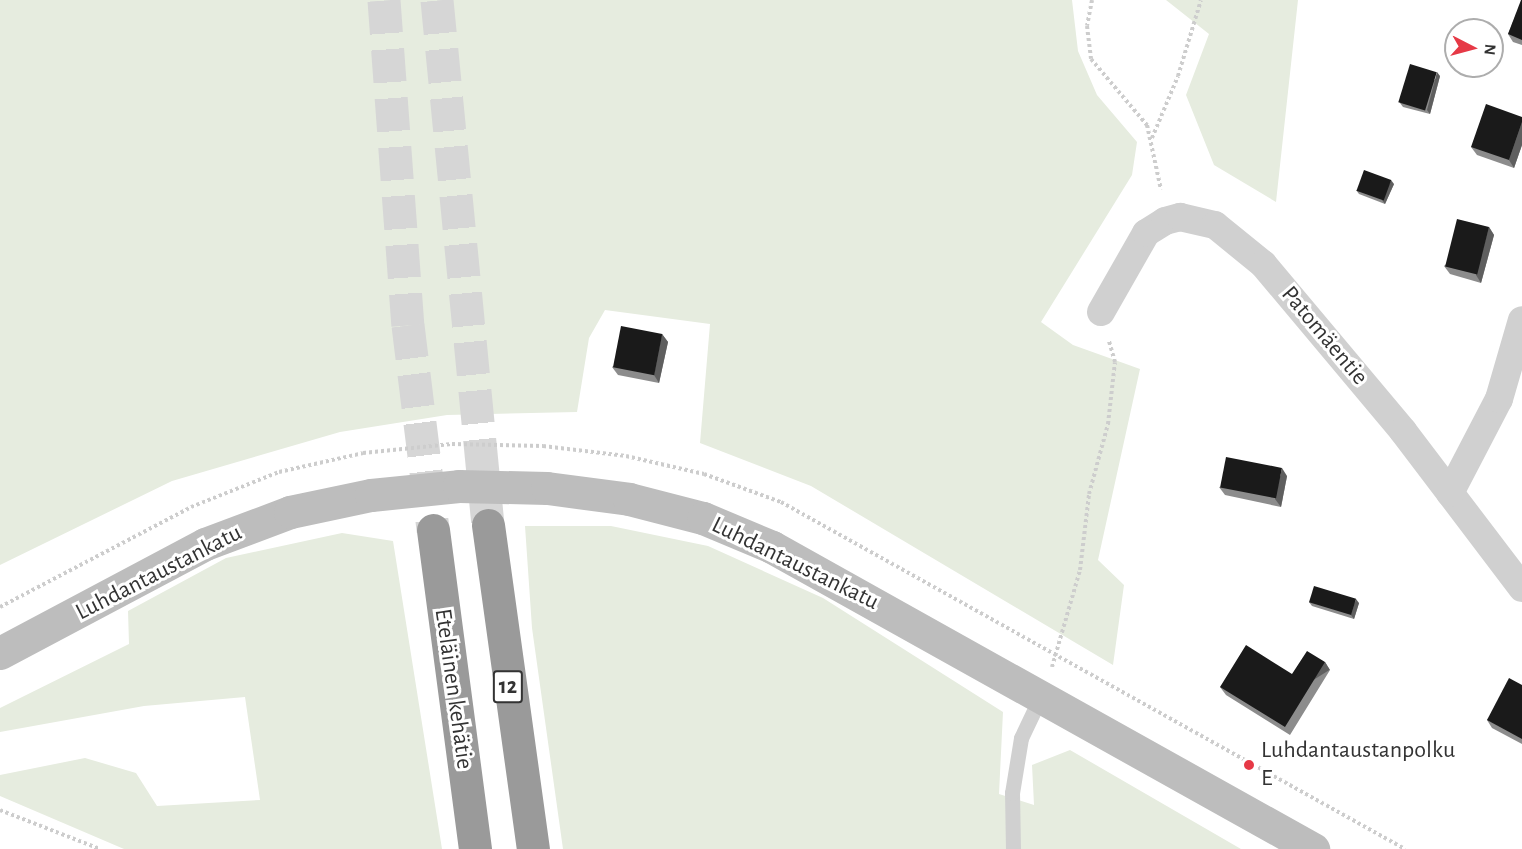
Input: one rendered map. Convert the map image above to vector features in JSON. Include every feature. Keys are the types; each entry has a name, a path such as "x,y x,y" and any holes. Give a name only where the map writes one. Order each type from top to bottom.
{"highway":[{"name":"12","path":"488,525 533,849"},
{"name":"Eteläinen kehätie","path":"433,530 475,849"}],"street":[{"name":"Patomäentie","path":"1165,221 1180,217 1215,225 1263,264 1450,493 1522,588"},
{"path":"1101,312 1146,233 1165,221"},
{"path":"1450,493 1499,399 1522,320"},
{"name":"Luhdantaustankatu","path":"0,653 205,544 290,512 371,495 459,486 547,488 629,499 703,518 772,547 1040,699 1313,849"}],"lane":[{"path":"1013,849 1012,793 1021,738 1040,699"}],"path":[{"path":"1092,0 1087,26 1091,59 1147,125 1152,138 1165,221"},
{"path":"1152,138 1178,76 1201,0"},
{"path":"1040,699 1080,570 1089,494 1108,424 1115,362 1101,312"},
{"path":"1106,681 1218,748 1405,849"},
{"path":"0,810 100,849"}],"shaded area":[{"path":"0,0 1072,0 1078,51 1097,95 1137,142 1132,175 1041,322 1073,345 1140,369 1098,560 1124,585 1113,665 811,486 700,443 710,324 605,310 589,338 577,412 447,415 340,432 172,481 0,565"},
{"path":"1166,0 1298,0 1276,202 1214,165 1186,95 1209,34"},
{"path":"525,526 611,526 708,546 823,598 1003,712 999,794 1034,805 1032,765 1070,750 1241,849 563,849 532,628"},
{"path":"342,533 393,541 442,849 124,849 0,796 0,775 85,758 136,773 157,806 260,800 245,697 144,706 0,732 0,708 129,644 128,611 226,558"}],"building":[{"path":"1522,0 1522,40 1508,34"},
{"path":"1410,64 1437,72 1425,110 1398,102"},
{"path":"1486,104 1522,117 1509,160 1471,147"},
{"path":"1364,170 1391,180 1384,201 1356,191"},
{"path":"1457,219 1489,227 1477,275 1445,267"},
{"path":"621,326 662,334 654,375 613,367"},
{"path":"1226,457 1282,468 1276,498 1220,487"},
{"path":"1314,586 1356,599 1351,615 1309,602"},
{"path":"1246,645 1292,674 1307,651 1325,662 1285,727 1220,687"},
{"path":"1509,678 1522,685 1522,739 1487,720"}],"tunnel":[{"path":"384,0 408,325 433,530"},
{"path":"437,0 488,525"}],"place":[{"name":"Luhdantaustanpolku E","path":"1249,765"}]}
